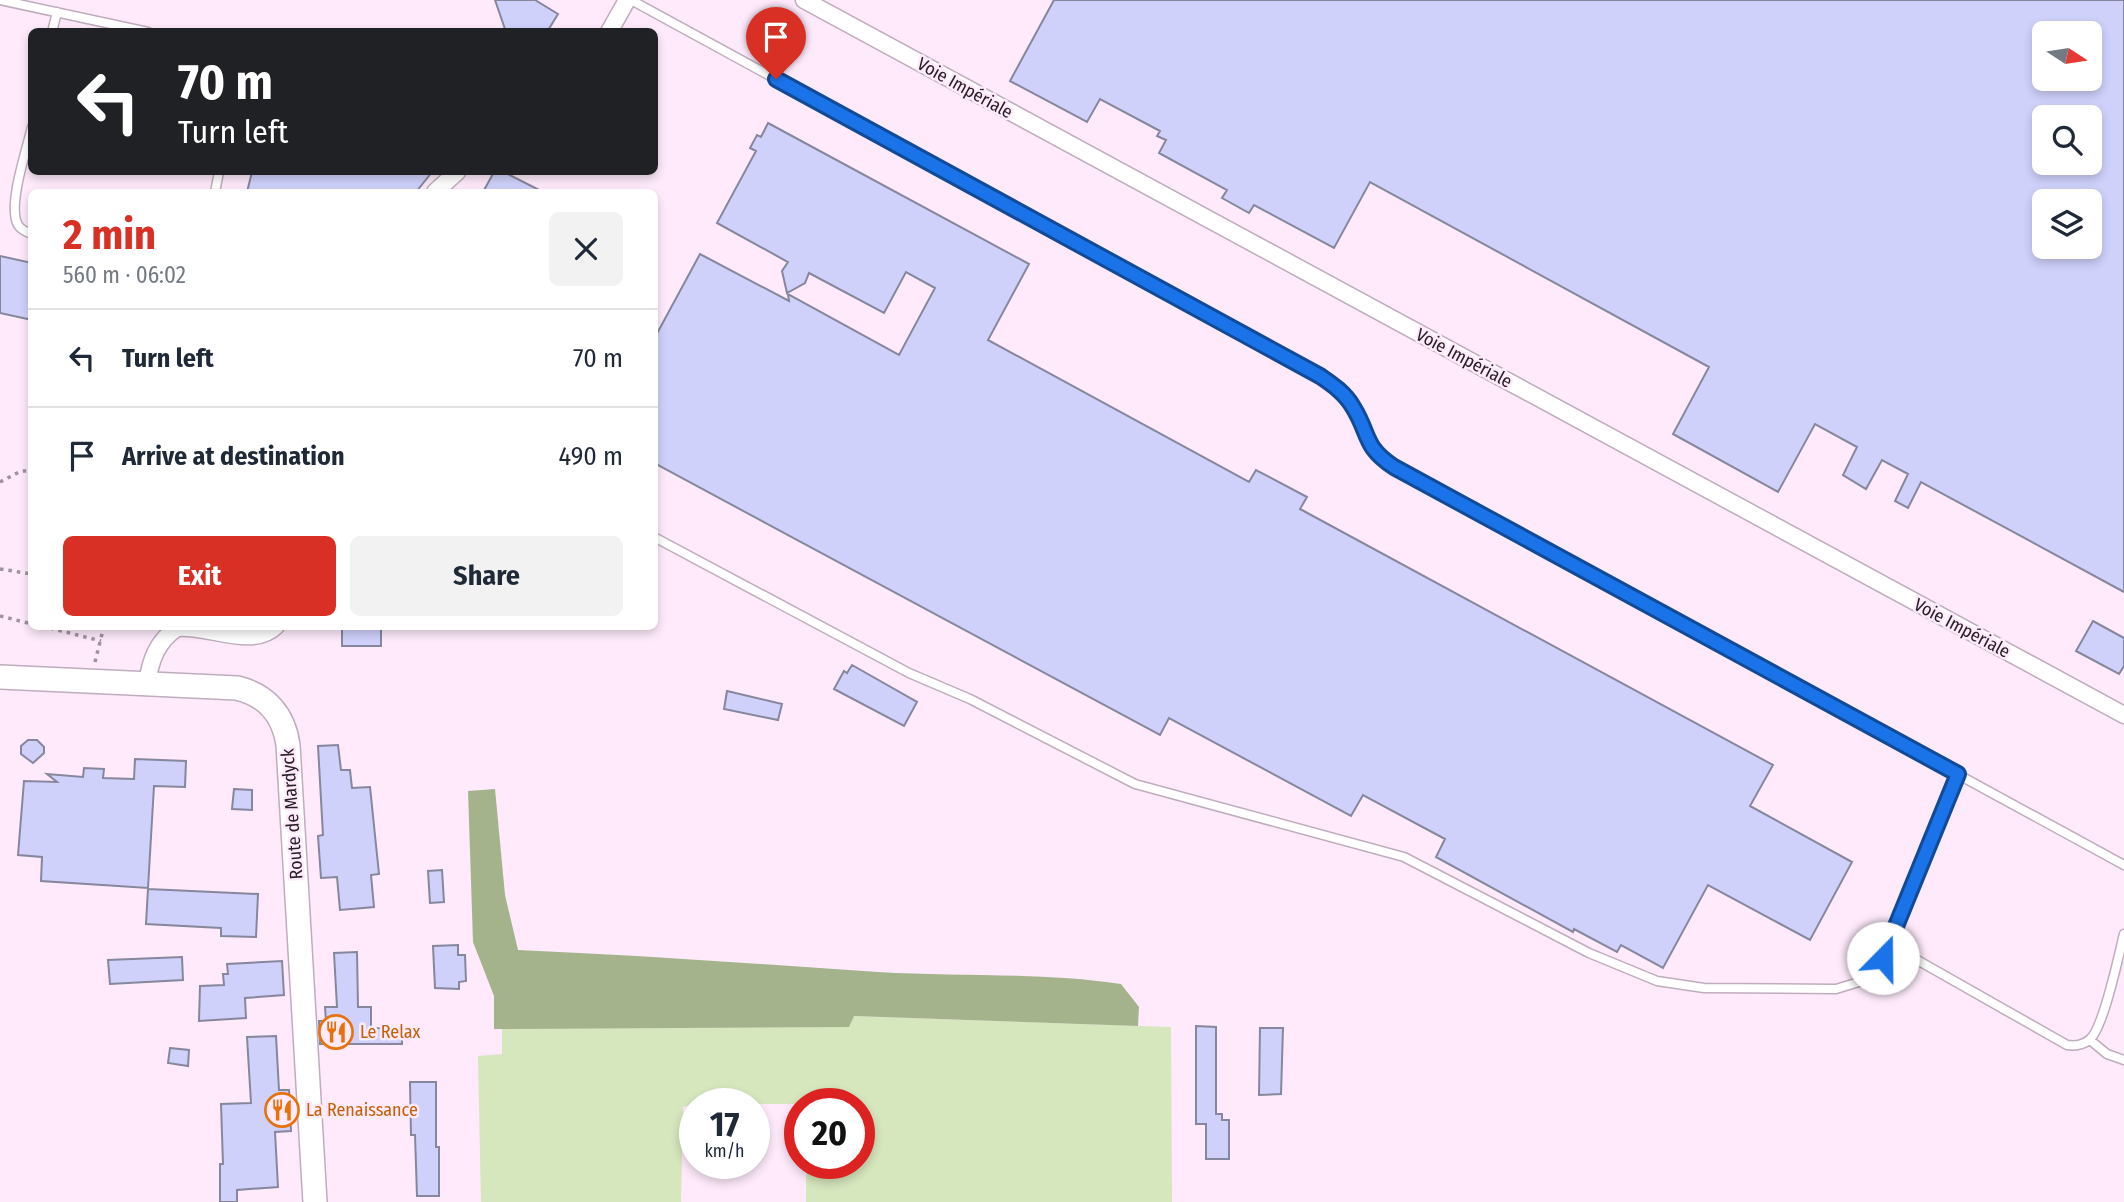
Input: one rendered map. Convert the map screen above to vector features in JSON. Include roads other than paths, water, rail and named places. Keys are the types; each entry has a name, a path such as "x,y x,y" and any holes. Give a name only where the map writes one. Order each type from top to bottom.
{"main road":[{"name":"Route de Mardyck","path":"0,677 243,689 270,705 286,731 315,1202"}],"street":[{"path":"612,28 629,0"},
{"name":"Voie Impériale","path":"804,0 2124,715"},
{"path":"438,189 454,175"},
{"path":"147,684 154,655 165,638 175,630"},
{"path":"196,630 252,636 270,630"}],"lane":[{"path":"0,0 130,28"},
{"path":"629,0 1320,376 1344,394 1358,415 1368,444 1394,467 2124,865"},
{"path":"53,28 57,12"},
{"path":"28,145 14,210 18,225 28,232"},
{"path":"658,539 898,668 970,699 1135,784 1405,857 1589,953 1657,981 1687,988 1836,989 1870,975 1883,958 1958,774"},
{"path":"1889,944 2067,1045 2075,1046 2090,1040 2099,1025 2124,934"},
{"path":"2090,1040 2107,1054 2124,1060"}],"place":[{"name":"Le Relax","path":"336,1032"},
{"name":"La Renaissance","path":"282,1110"}]}
